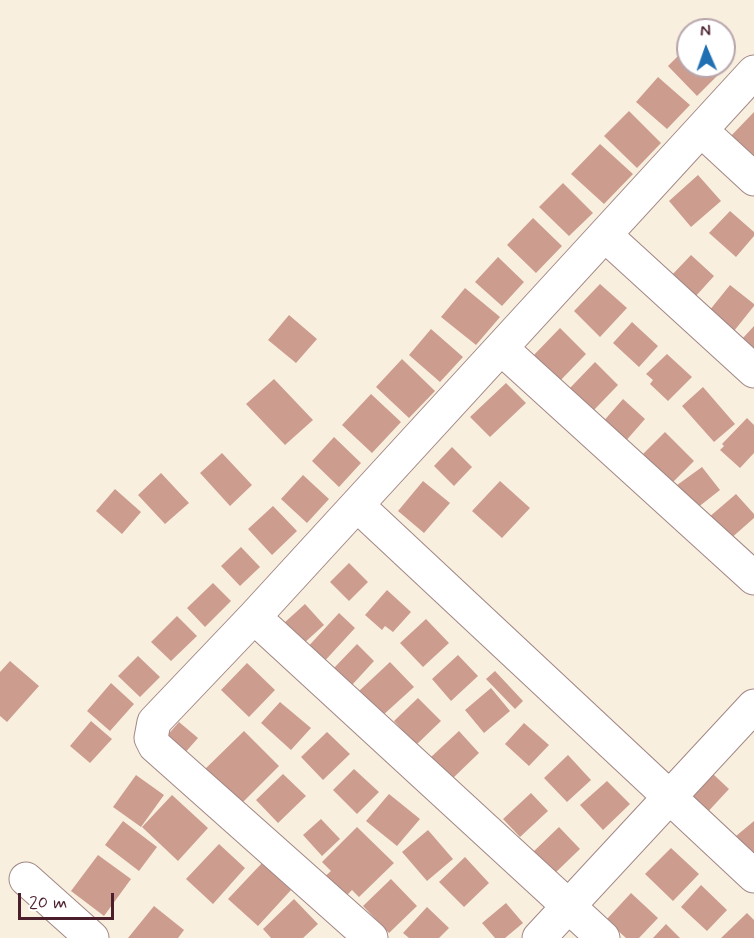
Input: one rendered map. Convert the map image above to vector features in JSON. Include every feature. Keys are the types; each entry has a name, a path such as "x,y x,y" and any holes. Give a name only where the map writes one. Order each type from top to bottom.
{"street":[{"path":"371,938 155,746 151,738 154,722 254,618 754,72"},
{"path":"701,130 754,179"},
{"path":"605,235 754,371"},
{"path":"501,348 754,578"},
{"path":"357,505 754,876"},
{"path":"254,618 603,938"},
{"path":"539,938 754,706"},
{"path":"26,879 92,938"}],"building":[{"path":"676,58 676,74 668,66"},
{"path":"658,77 690,105 667,129 636,102"},
{"path":"680,78 715,78 697,96"},
{"path":"629,111 661,143 637,168 604,136"},
{"path":"754,112 754,159 729,138"},
{"path":"600,144 633,174 604,204 571,174"},
{"path":"698,175 721,201 691,227 669,201"},
{"path":"563,183 593,213 569,236 539,207"},
{"path":"730,211 754,232 754,236 736,257 709,233"},
{"path":"533,218 562,246 536,273 507,245"},
{"path":"691,255 714,276 695,297 671,276"},
{"path":"498,257 524,282 502,306 475,282"},
{"path":"600,284 627,308 600,337 574,311"},
{"path":"730,285 754,304 734,331 709,311"},
{"path":"465,288 500,317 476,345 441,317"},
{"path":"289,315 317,339 296,363 268,340"},
{"path":"632,322 658,346 639,367 613,343"},
{"path":"754,326 754,350 742,339"},
{"path":"560,328 586,354 557,384 531,358"},
{"path":"431,329 463,357 440,382 409,355"},
{"path":"667,354 692,377 668,401 650,384 653,380 646,374"},
{"path":"402,359 435,391 409,418 376,387"},
{"path":"595,362 618,385 594,410 570,388"},
{"path":"274,379 313,420 285,445 246,404"},
{"path":"506,383 526,403 490,437 470,417"},
{"path":"703,387 735,424 714,442 682,406"},
{"path":"371,394 401,422 372,453 342,425"},
{"path":"623,399 645,419 624,443 601,424"},
{"path":"747,418 754,425 754,453 740,468 720,450 724,446 722,444"},
{"path":"665,432 694,461 667,488 638,459"},
{"path":"334,437 361,463 339,487 312,461"},
{"path":"452,447 472,467 454,486 434,466"},
{"path":"222,453 252,485 230,506 200,473"},
{"path":"702,467 720,490 692,512 673,488"},
{"path":"161,473 189,503 165,524 138,495"},
{"path":"303,475 329,499 307,523 281,499"},
{"path":"423,481 450,503 424,533 398,511"},
{"path":"500,481 530,508 502,538 472,511"},
{"path":"115,489 141,512 122,534 96,511"},
{"path":"736,494 754,514 754,518 729,540 708,518"},
{"path":"273,506 297,531 272,555 248,529"},
{"path":"241,547 260,567 240,586 221,566"},
{"path":"349,563 368,582 349,601 330,582"},
{"path":"213,583 231,601 205,627 187,608"},
{"path":"387,590 411,612 393,632 385,626 382,630 365,615"},
{"path":"305,604 324,625 303,644 284,623"},
{"path":"339,613 355,628 321,665 305,650"},
{"path":"177,616 197,636 171,661 151,642"},
{"path":"426,619 449,643 423,667 400,643"},
{"path":"357,644 374,661 352,685 334,668"},
{"path":"458,655 478,676 451,701 432,679"},
{"path":"138,656 160,677 140,697 118,676"},
{"path":"10,661 39,686 7,722 0,716 0,672"},
{"path":"390,662 414,687 382,716 359,691"},
{"path":"247,663 275,690 249,717 221,690"},
{"path":"495,671 523,701 515,709 486,679"},
{"path":"111,683 134,704 110,731 87,711"},
{"path":"491,688 510,711 484,733 465,710"},
{"path":"418,698 441,721 416,745 394,721"},
{"path":"280,702 311,728 291,750 261,723"},
{"path":"91,721 112,739 90,763 70,746"},
{"path":"179,722 198,738 183,755 164,739"},
{"path":"524,723 549,745 529,766 505,744"},
{"path":"244,731 279,766 237,808 202,772"},
{"path":"459,731 479,753 452,779 431,757"},
{"path":"327,732 350,754 323,780 301,757"},
{"path":"568,755 591,780 567,802 544,778"},
{"path":"354,769 379,792 357,814 333,790"},
{"path":"283,774 306,796 278,823 256,800"},
{"path":"713,774 729,789 704,816 688,802"},
{"path":"136,775 164,795 141,827 113,807"},
{"path":"607,781 630,804 603,830 580,805"},
{"path":"531,793 548,811 520,837 503,819"},
{"path":"389,794 420,819 397,846 366,821"},
{"path":"172,795 208,828 178,861 142,827"},
{"path":"321,819 340,839 322,856 303,835"},
{"path":"123,821 157,847 139,871 105,845"},
{"path":"754,821 754,868 730,841"},
{"path":"357,827 394,863 359,897 352,890 343,899 322,879 331,871 322,862"},
{"path":"559,827 580,849 554,874 533,852"},
{"path":"428,830 453,859 427,881 402,852"},
{"path":"219,844 245,868 213,904 186,879"},
{"path":"671,848 699,874 673,901 645,874"},
{"path":"98,855 131,879 104,916 71,891"},
{"path":"465,857 489,883 464,907 439,882"},
{"path":"262,863 291,890 258,926 228,899"},
{"path":"391,879 417,906 389,933 363,906"},
{"path":"701,885 727,910 707,931 681,907"},
{"path":"631,893 658,918 639,938 626,938 606,920"},
{"path":"294,899 318,924 303,938 271,938 263,929"},
{"path":"506,903 523,923 505,938 495,938 482,923"},
{"path":"154,906 184,930 178,938 128,938"},
{"path":"427,907 449,928 439,938 409,938 403,933"},
{"path":"747,913 754,920 754,938 721,938"},
{"path":"666,924 680,938 653,938"}]}
